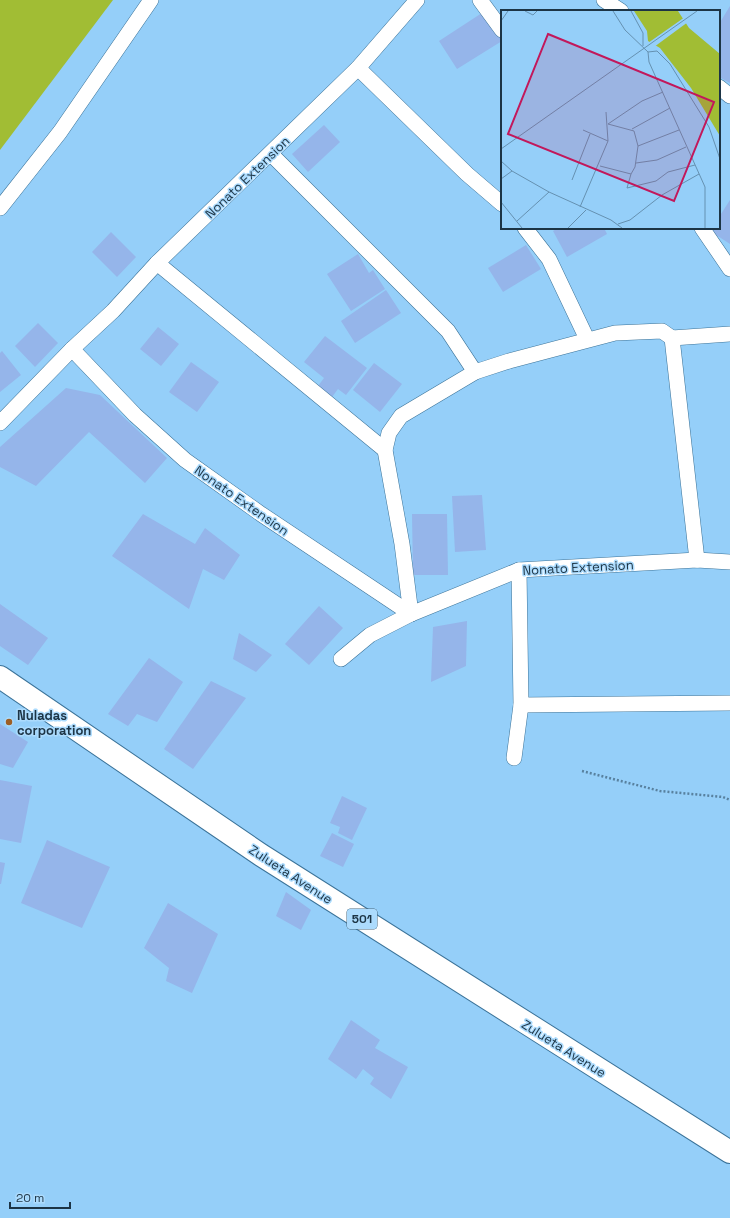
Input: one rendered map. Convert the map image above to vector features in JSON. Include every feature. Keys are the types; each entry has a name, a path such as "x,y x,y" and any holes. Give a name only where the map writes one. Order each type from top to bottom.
{"main road":[{"name":"Zulueta Avenue","path":"0,677 262,855 730,1152"}],"street":[{"path":"0,208 60,132 151,0"},
{"name":"Nonato Extension","path":"0,423 72,349 113,311 157,263 358,68 417,0"},
{"path":"480,0 501,29"},
{"path":"604,0 619,10"},
{"path":"358,68 467,174 501,203"},
{"path":"720,88 730,96"},
{"path":"271,154 448,331 475,372"},
{"path":"526,229 549,259 587,339"},
{"path":"703,229 730,269"},
{"path":"157,263 385,450"},
{"path":"411,614 402,544 385,450 389,433 401,416 475,372 587,339 615,333 662,331 672,338 730,334"},
{"path":"672,338 697,560"},
{"name":"Nonato Extension","path":"72,349 135,415 185,460 261,514 411,614"},
{"name":"Nonato Extension","path":"341,659 370,635 411,614 519,570 697,560 730,562"},
{"path":"514,758 522,705 519,570"},
{"path":"522,705 730,702"}],"path":[{"path":"582,771 660,792 723,797 730,800"}],"shaded area":[{"path":"0,0 113,0 0,150"}],"building":[{"path":"730,6 730,83 720,78 720,22"},
{"path":"485,11 501,39 501,42 457,69 439,41"},
{"path":"324,125 340,142 308,172 292,154"},
{"path":"730,200 730,244 710,231 711,229 720,229 720,215"},
{"path":"556,229 604,229 607,234 567,257 553,231"},
{"path":"111,232 136,257 117,277 92,252"},
{"path":"526,245 541,269 503,292 488,268"},
{"path":"358,254 369,273 373,270 385,289 351,311 327,274"},
{"path":"386,290 401,313 355,343 341,321"},
{"path":"38,323 58,343 35,367 15,346"},
{"path":"158,327 179,344 161,366 140,349"},
{"path":"325,336 367,368 346,395 338,389 332,397 318,386 324,378 304,362"},
{"path":"2,351 21,375 0,392 0,353"},
{"path":"191,362 219,382 197,412 169,392"},
{"path":"374,363 402,384 380,412 353,390"},
{"path":"66,388 100,395 167,458 145,483 89,432 36,486 0,467 0,447"},
{"path":"482,495 486,550 455,552 452,496"},
{"path":"143,514 195,544 205,528 240,555 224,580 203,569 189,609 112,556"},
{"path":"412,514 447,514 448,575 413,575"},
{"path":"0,604 48,638 28,665 0,646"},
{"path":"319,606 343,628 309,665 285,644"},
{"path":"467,621 466,666 431,682 433,627"},
{"path":"239,633 272,655 256,672 233,659"},
{"path":"149,658 183,682 157,722 137,714 128,726 108,714"},
{"path":"211,681 246,698 193,769 164,749"},
{"path":"0,724 28,742 13,768 0,764"},
{"path":"0,780 32,786 21,843 0,839"},
{"path":"342,796 367,808 352,840 338,833 340,827 330,823"},
{"path":"332,833 354,844 343,867 320,856"},
{"path":"47,840 110,867 82,928 21,903"},
{"path":"0,862 5,863 1,884 0,884"},
{"path":"286,892 311,910 301,930 276,916"},
{"path":"168,903 218,934 192,993 166,981 169,968 144,948"},
{"path":"351,1020 380,1040 375,1048 408,1067 391,1099 370,1084 374,1078 363,1069 356,1079 328,1059"}],"place":[{"name":"Nuladas corporation","path":"9,722"}]}
